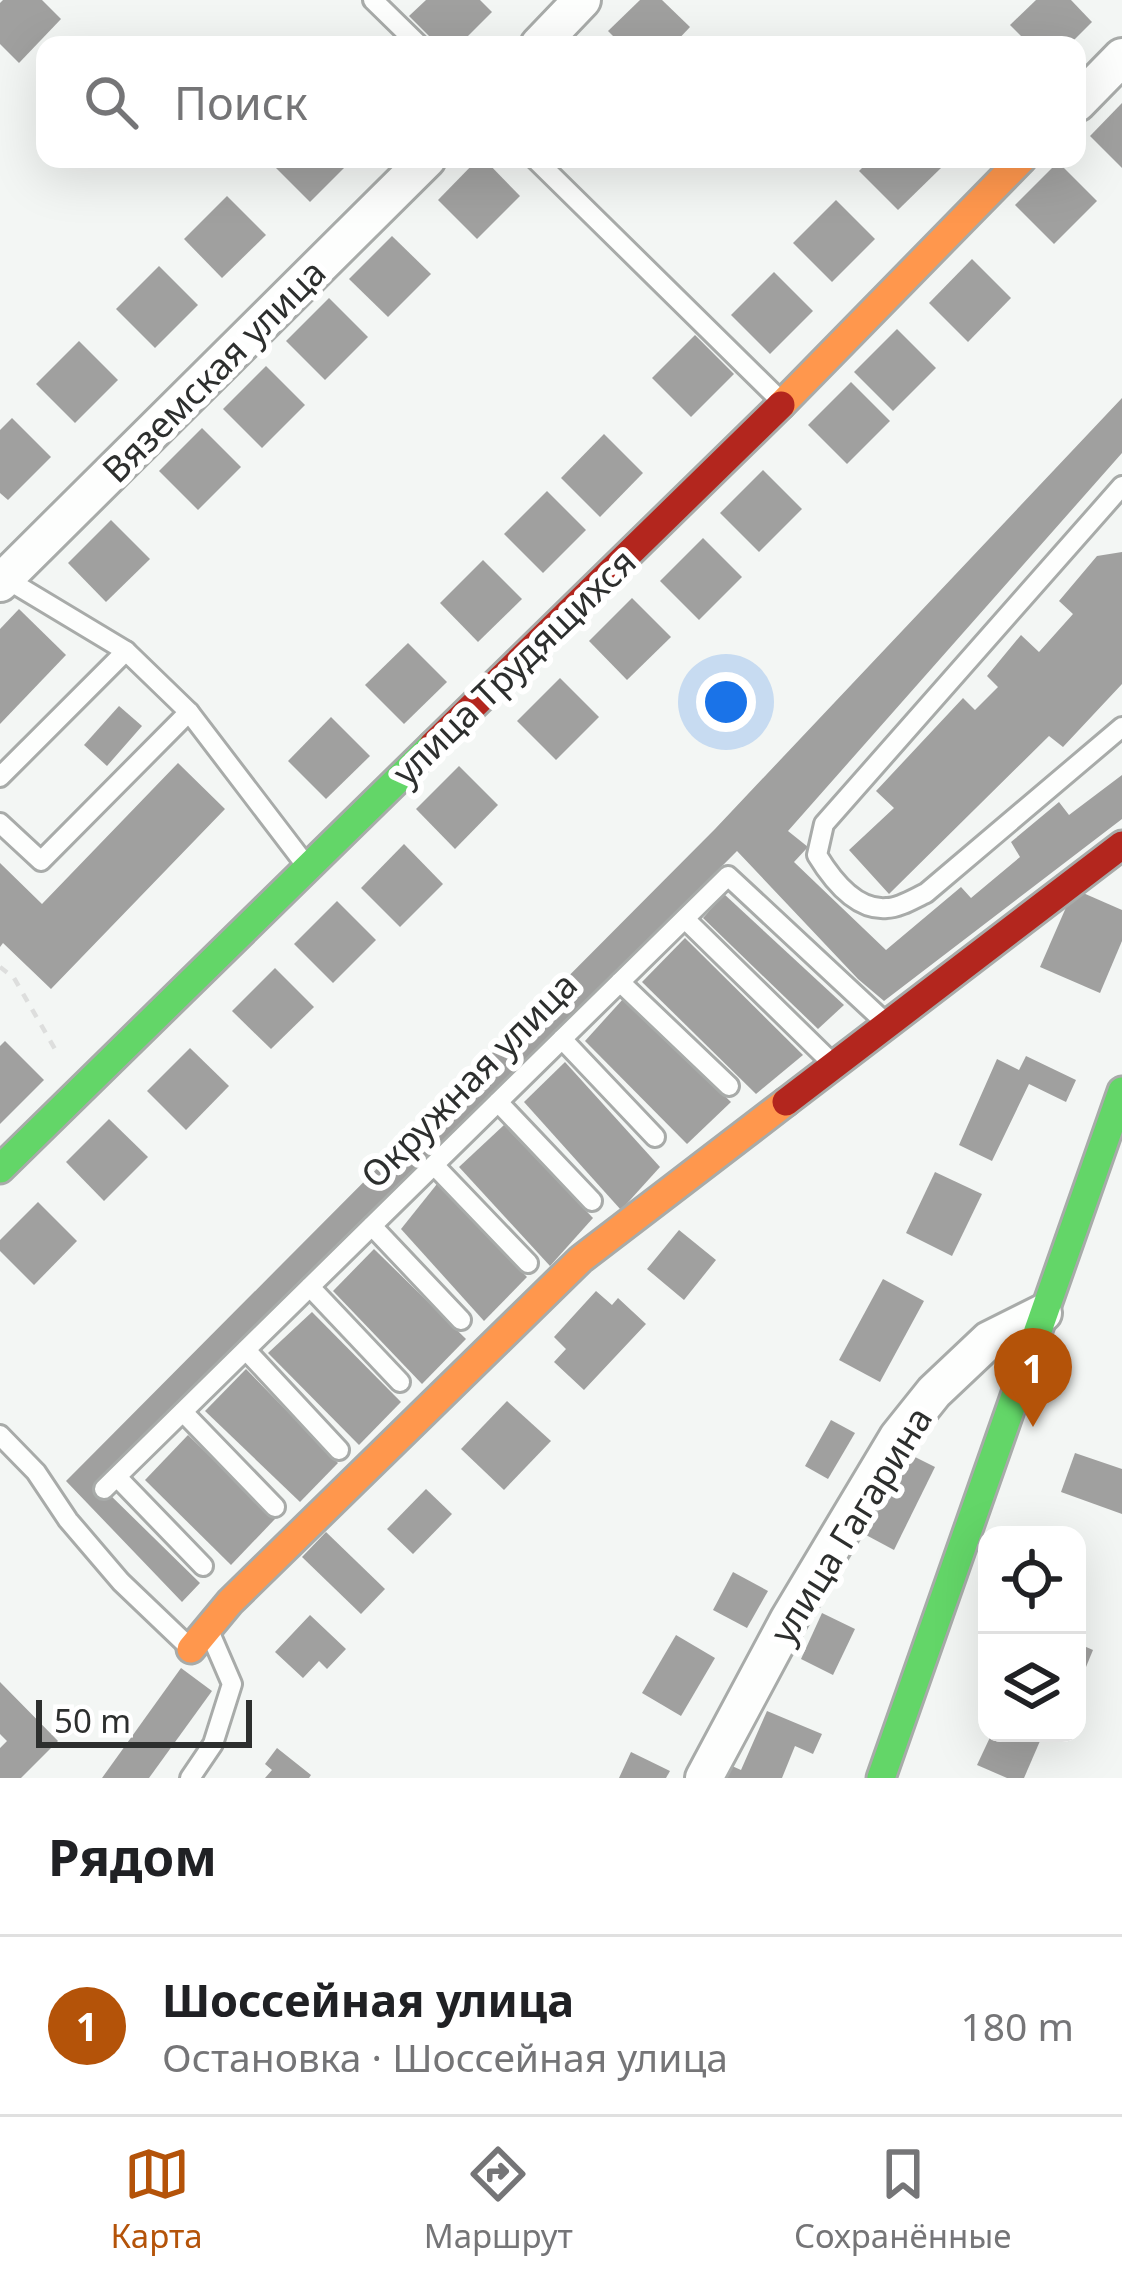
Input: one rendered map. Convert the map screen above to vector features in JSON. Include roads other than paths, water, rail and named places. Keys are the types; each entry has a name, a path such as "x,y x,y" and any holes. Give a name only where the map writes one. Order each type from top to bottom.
{"street":[{"path":"548,36 582,0"},
{"path":"1086,94 1122,57"},
{"name":"Вяземская улица","path":"2,579 418,168"},
{"name":"улица Трудящихся","path":"0,1169 783,404 1013,168"},
{"path":"200,1639 230,1602 581,1259 1122,844"},
{"path":"881,1778 1122,1091"},
{"name":"улица Гагарина","path":"704,1778 789,1619 898,1437 934,1392 989,1340 1043,1312"},
{"path":"934,1392 956,1384 972,1386 1010,1406"}],"lane":[{"path":"373,0 410,36"},
{"path":"544,168 783,404"},
{"path":"1122,486 824,824 818,854 831,878 861,902 887,908 926,893 1122,727"},
{"path":"2,579 126,651 189,712 308,868"},
{"path":"0,777 126,651"},
{"path":"0,823 41,861 189,712"},
{"name":"Окружная улица","path":"203,1566 110,1483 728,875 887,1024"},
{"path":"685,919 834,1065"},
{"path":"620,982 729,1086"},
{"path":"562,1039 655,1137"},
{"path":"498,1102 592,1201"},
{"path":"434,1165 528,1263"},
{"path":"372,1226 461,1320"},
{"path":"310,1287 400,1382"},
{"path":"246,1350 339,1450"},
{"path":"183,1412 275,1507"},
{"path":"0,1435 36,1472 68,1520 121,1582 200,1639 232,1684 213,1744 190,1778"}],"place":[{"name":"Шоссейная улица","path":"1033,1427"}]}
